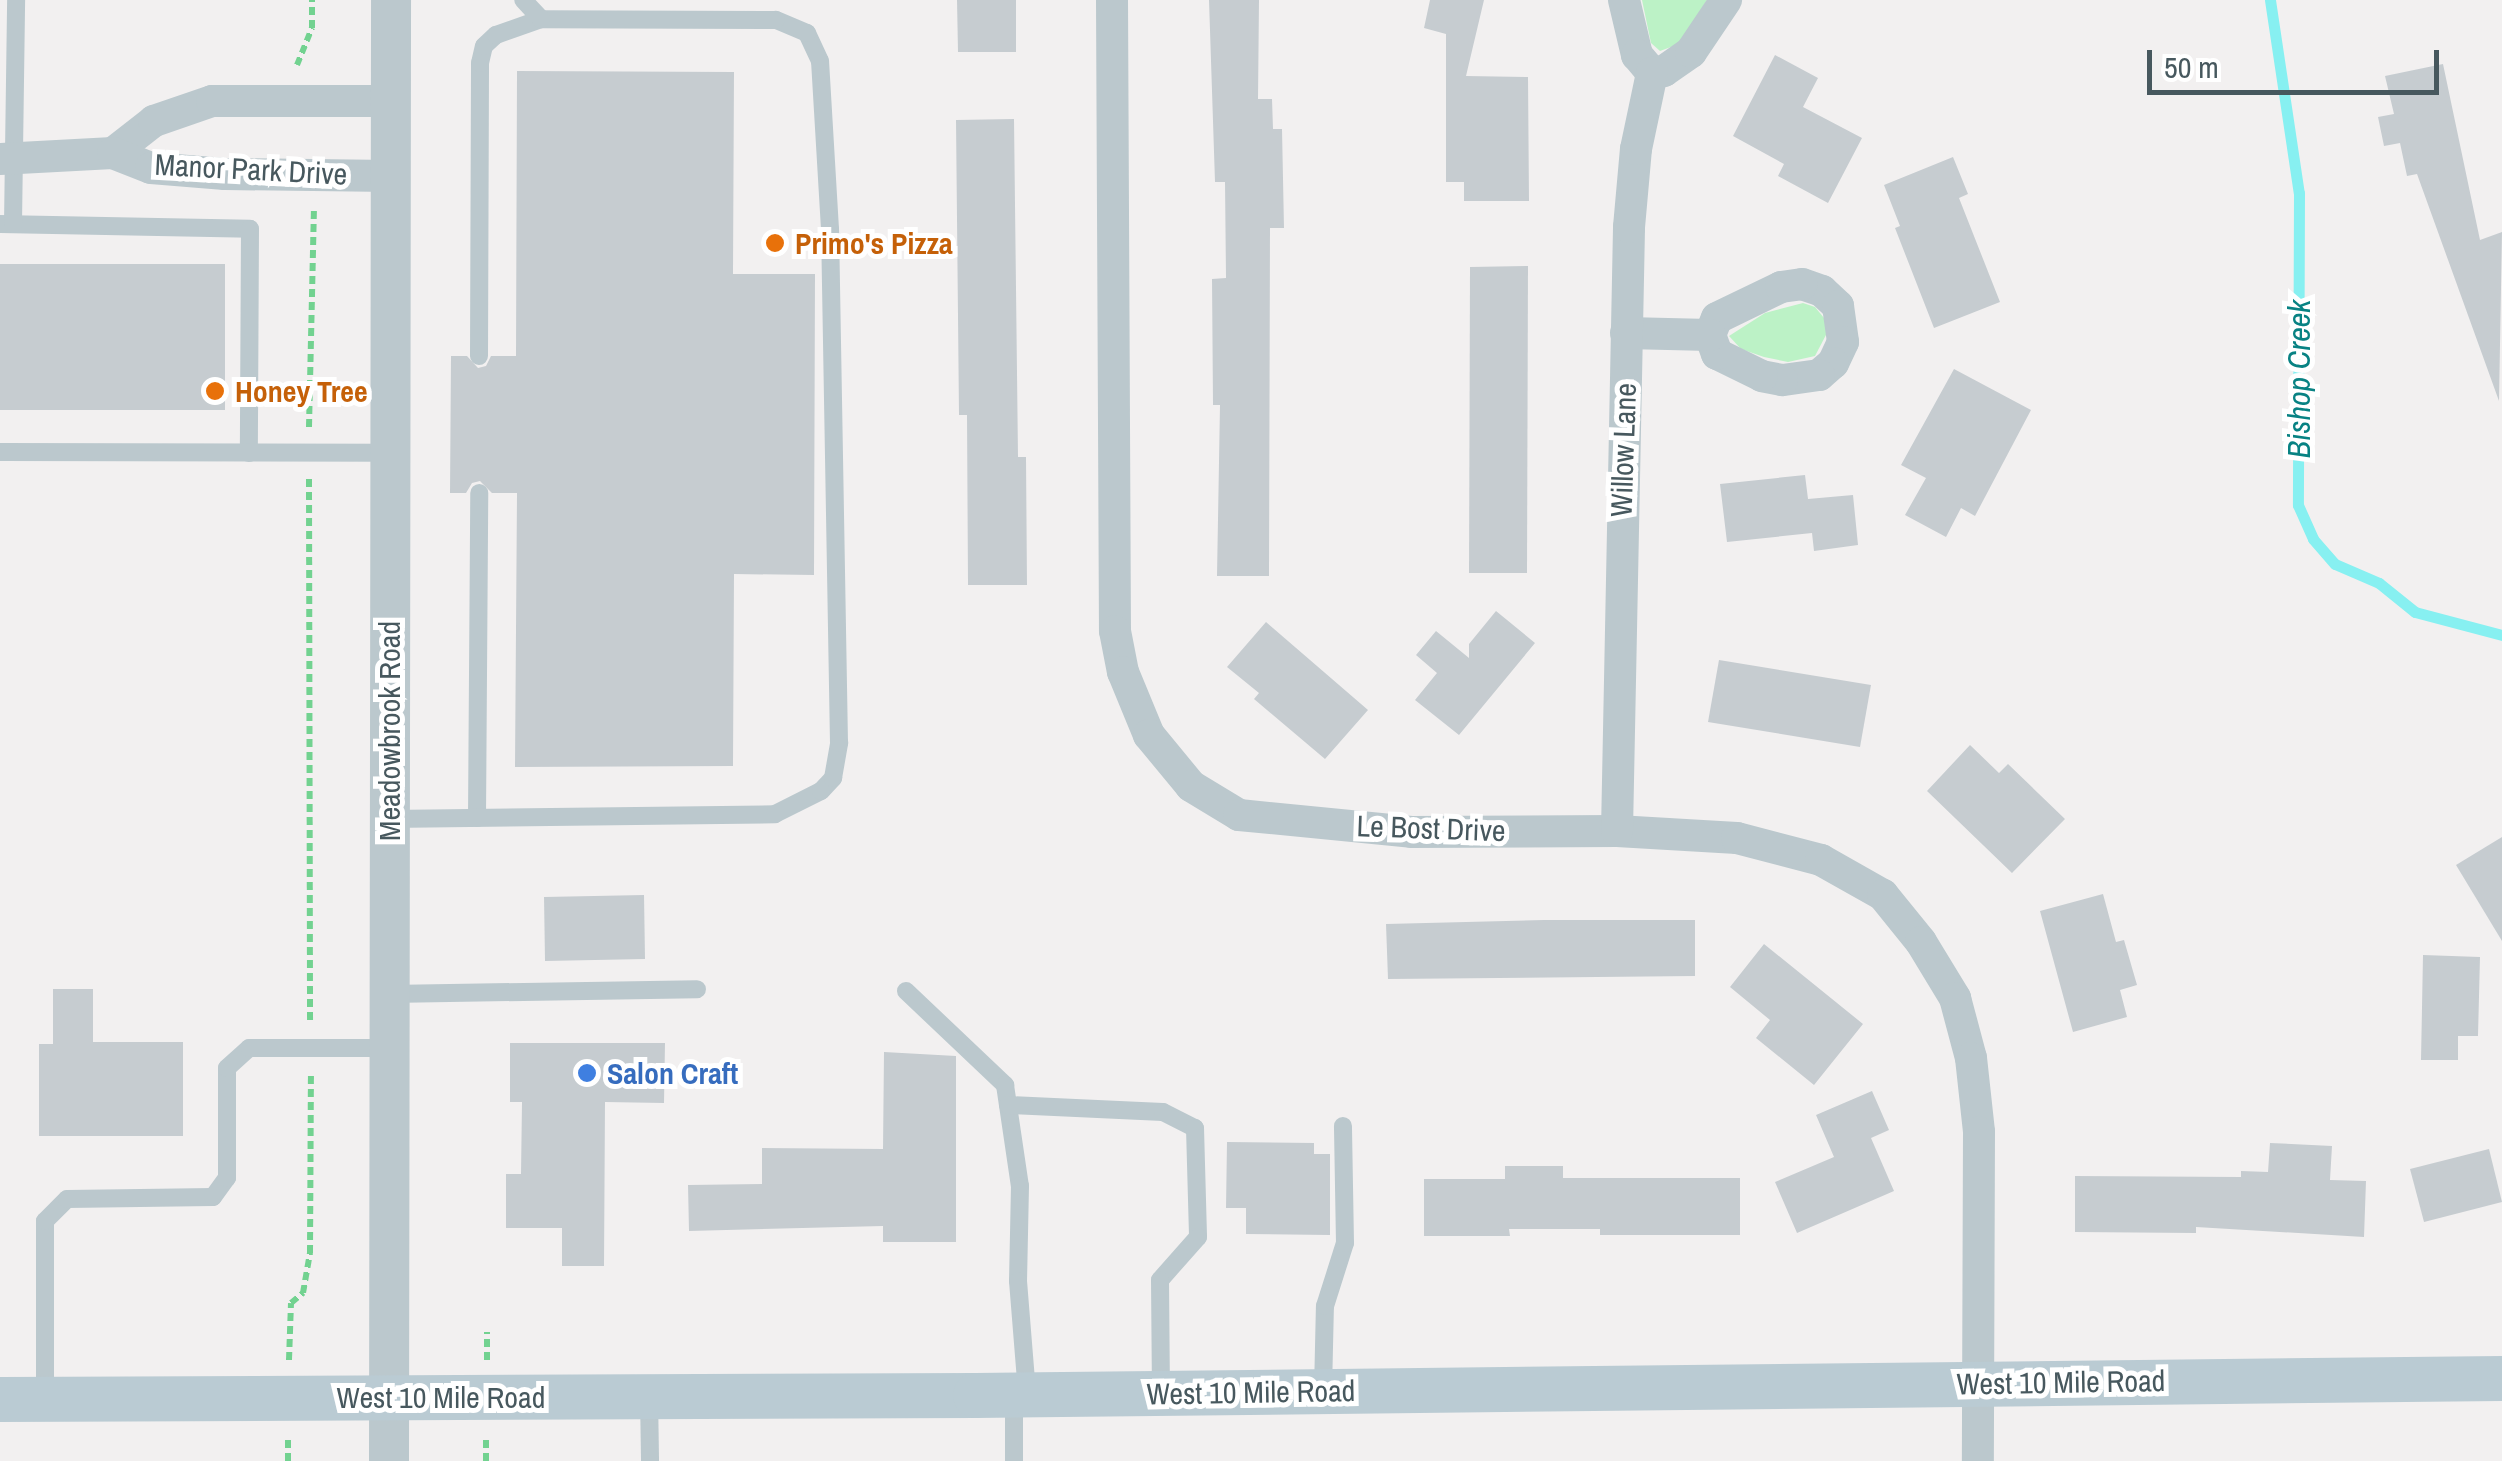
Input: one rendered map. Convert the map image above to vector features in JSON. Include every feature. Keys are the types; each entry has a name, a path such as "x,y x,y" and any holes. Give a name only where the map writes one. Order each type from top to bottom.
{"main road":[{"name":"West 10 Mile Road","path":"0,1399 1161,1393 2502,1378"}],"street":[{"name":"Meadowbrook Road","path":"388,1461 391,0"},
{"name":"Le Bost Drive","path":"1112,0 1115,630 1123,672 1148,735 1191,786 1238,815 1411,832 1618,830 1738,838 1821,860 1882,895 1921,942 1955,998 1970,1058 1979,1132 1978,1461"},
{"path":"1624,0 1637,55 1652,72 1664,71 1691,52 1726,0"},
{"name":"Willow Lane","path":"1618,830 1626,333 1636,148 1652,72"},
{"name":"Manor Park Drive","path":"113,152 154,121 212,102 391,100"},
{"name":"Manor Park Drive","path":"7,159 113,152 151,168 390,176"},
{"path":"1626,333 1710,335"}],"lane":[{"path":"16,0 6,224 250,229 249,454"},
{"path":"522,0 541,20"},
{"path":"389,819 775,814 820,791 832,778 839,743 830,229 820,61 807,33 776,20 541,20 496,35 484,46 480,64 480,356"},
{"path":"0,452 309,456 390,453"},
{"path":"477,818 479,493"},
{"path":"389,994 697,989"},
{"path":"906,991 1005,1084 1020,1186 1021,1394 1014,1461"},
{"path":"46,1399 45,1220 67,1199 213,1197 227,1178 227,1068 249,1048 389,1048"},
{"path":"1008,1105 1163,1112 1195,1128 1198,1237 1160,1280 1161,1393"},
{"path":"1323,1391 1325,1306 1345,1242 1343,1126"},
{"path":"648,1395 650,1461"}],"path":[{"path":"288,1461 291,1302 304,1292 310,1252 309,456 314,210 308,202"}],"green space":[{"path":"1642,0 1707,0 1679,44 1660,51 1651,43"},
{"path":"1803,303 1815,307 1824,318 1827,333 1815,356 1788,362 1764,357 1741,349 1729,336 1765,313"}],"building":[{"path":"957,0 1016,0 1016,52 958,52"},
{"path":"1209,0 1259,0 1258,99 1272,99 1273,129 1282,129 1284,228 1270,228 1269,576 1217,576 1220,405 1213,405 1212,279 1226,278 1225,182 1215,182"},
{"path":"1430,0 1484,0 1466,76 1528,77 1529,201 1464,201 1464,182 1446,182 1446,34 1424,28"},
{"path":"1775,55 1818,78 1803,107 1862,138 1828,203 1778,176 1784,164 1733,136"},
{"path":"2443,64 2480,240 2502,232 2499,401 2417,174 2407,176 2400,143 2384,146 2378,117 2394,114 2385,76"},
{"path":"517,71 734,72 733,274 815,274 814,575 734,574 733,766 515,767 517,493 492,493 480,481 472,483 466,493 450,493 451,356 467,356 478,368 486,366 491,356 516,356"},
{"path":"1014,119 1018,457 1026,457 1027,585 968,585 967,415 959,415 956,120"},
{"path":"1953,157 1968,194 1959,198 2000,302 1934,328 1895,228 1900,226 1884,185"},
{"path":"0,264 225,264 225,410 0,410"},
{"path":"1528,266 1527,573 1469,573 1470,267"},
{"path":"1954,369 2031,410 1975,516 1961,508 1946,537 1905,515 1926,478 1901,465"},
{"path":"1805,475 1808,499 1853,495 1858,545 1814,551 1812,533 1727,542 1720,484"},
{"path":"1496,611 1535,643 1459,735 1415,700 1437,673 1416,655 1436,631 1469,658 1469,644"},
{"path":"1266,622 1368,710 1325,759 1254,699 1259,693 1227,667"},
{"path":"1719,660 1871,685 1860,747 1708,722"},
{"path":"1970,745 1999,773 2008,764 2065,819 2012,873 1927,791"},
{"path":"2502,837 2502,941 2456,865"},
{"path":"2103,894 2116,942 2124,940 2137,985 2120,990 2127,1017 2073,1032 2040,911"},
{"path":"644,895 645,959 545,961 544,897"},
{"path":"1695,920 1695,976 1388,979 1386,924"},
{"path":"1764,944 1863,1024 1814,1085 1756,1038 1770,1020 1730,987"},
{"path":"2423,955 2480,957 2478,1036 2458,1036 2458,1060 2421,1060"},
{"path":"53,989 93,989 93,1042 183,1042 183,1136 39,1136 39,1044 53,1044"},
{"path":"510,1043 665,1043 664,1103 605,1102 604,1266 562,1266 562,1228 506,1228 506,1174 521,1174 522,1102 510,1102"},
{"path":"884,1052 956,1056 956,1242 883,1242 883,1226 689,1231 688,1185 762,1184 762,1148 883,1149"},
{"path":"1872,1091 1889,1130 1871,1138 1894,1191 1797,1233 1775,1182 1834,1157 1816,1115"},
{"path":"1227,1142 1314,1143 1314,1154 1330,1154 1330,1235 1246,1234 1246,1208 1226,1208"},
{"path":"2270,1143 2332,1146 2330,1180 2366,1181 2364,1237 2196,1227 2196,1233 2075,1232 2075,1176 2241,1177 2241,1171 2268,1172"},
{"path":"2489,1149 2502,1202 2424,1222 2410,1169"},
{"path":"1505,1166 1563,1166 1563,1178 1740,1178 1740,1235 1600,1235 1600,1229 1509,1229 1510,1236 1424,1236 1424,1179 1505,1179"}],"waterway":[{"name":"Bishop Creek","path":"2270,0 2299,193 2298,505 2313,539 2335,564 2379,583 2415,612 2502,635"}],"place":[{"name":"Primo's Pizza","path":"775,243"},
{"name":"Honey Tree","path":"215,391"},
{"name":"Salon Craft","path":"587,1073"}]}
